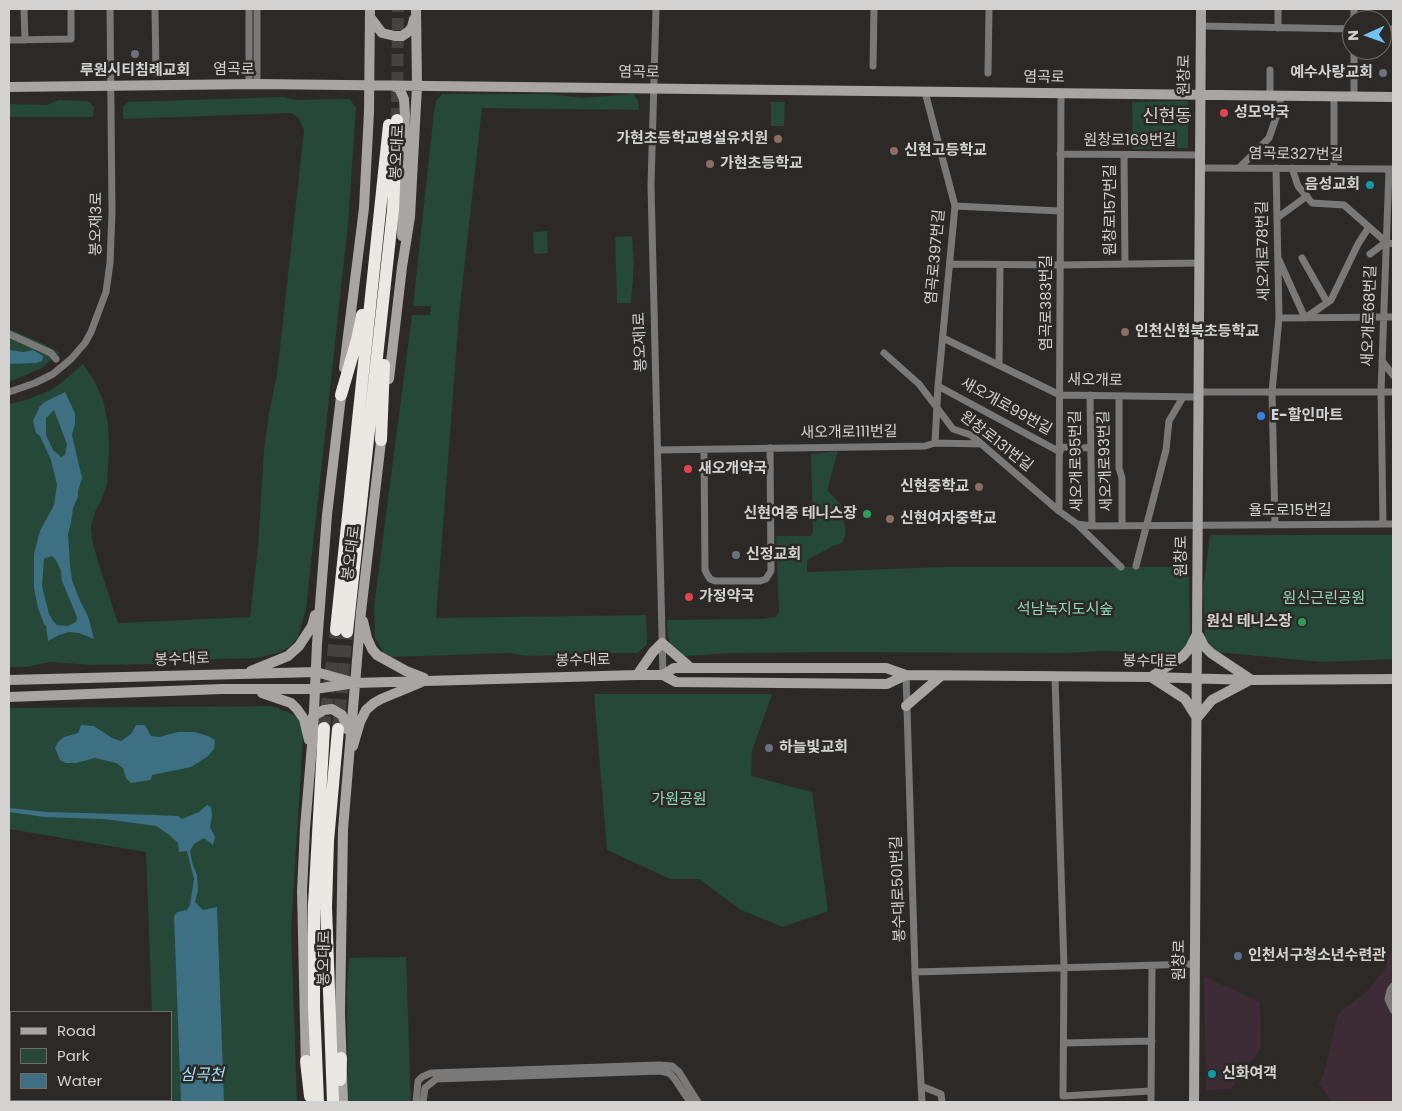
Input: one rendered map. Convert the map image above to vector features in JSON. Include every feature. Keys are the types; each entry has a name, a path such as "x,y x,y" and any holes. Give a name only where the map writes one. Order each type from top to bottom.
{"highway":[{"name":"봉오대로","path":"393,120 393,210 342,631 380,222 393,120"},
{"path":"381,440 393,210"},
{"path":"341,395 357,340 380,222"},
{"name":"봉오대로","path":"318,1102 314,1007 314,905 324,728"},
{"name":"봉오대로","path":"333,1102 326,907 328,841 338,729"},
{"path":"341,1058 341,1102"},
{"path":"306,1061 309,1102"}],"main road":[{"name":"원창로","path":"1194,1102 1201,9"},
{"path":"370,12 382,33 388,36 402,36 412,27 416,11"},
{"name":"봉오대로","path":"341,1058 342,868 350,739 361,612 402,267 410,217 417,86 416,11"},
{"name":"봉오대로","path":"306,1061 302,891 304,828 316,689 327,515 364,208 370,12"},
{"name":"염곡로","path":"9,87 253,84 1393,97"},
{"path":"393,86 399,88 404,99 406,115 402,267"},
{"path":"245,674 288,656 299,646 312,626 322,592"},
{"path":"361,612 367,638 377,655 428,680"},
{"path":"1198,633 1204,646 1211,653 1251,680 1212,700 1197,718 1184,699 1151,677 1183,656 1198,633"},
{"path":"637,675 662,643 691,668"},
{"name":"봉수대로","path":"663,675 674,668 886,668 906,676 1151,677 1251,680 1393,679"},
{"name":"봉수대로","path":"9,680 316,672 355,683"},
{"name":"봉수대로","path":"9,698 246,689 316,689 355,683 428,680 663,675 676,682 887,684 906,676"},
{"path":"906,706 940,676"},
{"path":"349,761 360,722 366,710 381,699 428,680"},
{"path":"246,689 274,696 291,703 297,709 306,725 311,756"},
{"path":"313,716 324,710 332,709 336,711 342,715 345,721 350,739"}],"street":[{"path":"24,9 25,40"},
{"path":"9,40 71,39 71,9"},
{"name":"봉오재3로","path":"9,392 36,383 64,367 84,343 103,305 109,279 111,241 110,9"},
{"path":"156,9 156,73"},
{"path":"249,9 249,69 253,84"},
{"path":"253,84 257,68 257,9"},
{"name":"봉오재1로","path":"656,9 651,186 659,450 663,675"},
{"path":"873,66 874,9"},
{"path":"988,73 989,9"},
{"path":"1278,9 1278,28"},
{"path":"1201,26 1342,28"},
{"path":"1354,60 1354,96"},
{"path":"249,69 253,72 257,68"},
{"path":"1270,70 1270,95"},
{"name":"염곡로397번길","path":"925,92 955,206 943,338"},
{"name":"염곡로383번길","path":"1060,395 1061,93"},
{"path":"1240,168 1268,138 1279,109 1281,96"},
{"path":"1334,96 1334,169"},
{"name":"원창로169번길","path":"1060,154 1199,155"},
{"name":"원창로157번길","path":"1124,155 1125,264"},
{"name":"염곡로327번길","path":"1199,168 1391,169"},
{"name":"새오개로78번길","path":"1275,525 1272,392 1279,318 1276,168"},
{"path":"1292,168 1298,186 1312,203 1344,205 1390,243 1370,254"},
{"name":"새오개로68번길","path":"1381,392 1384,317 1390,243 1391,169"},
{"path":"1277,218 1307,196"},
{"path":"955,206 1060,211"},
{"name":"새오개로68번길","path":"1327,302 1331,300 1358,244 1369,227"},
{"path":"1278,256 1305,318"},
{"path":"1302,258 1327,302 1305,318"},
{"name":"원창로157번길","path":"950,264 1199,264"},
{"path":"999,365 1000,264"},
{"path":"1279,318 1393,317"},
{"path":"9,334 51,353 56,359"},
{"path":"935,443 943,338"},
{"name":"새오개로","path":"943,338 1060,395 1183,397 1198,394 1272,392 1393,392"},
{"name":"원창로131번길","path":"884,353 919,384 954,429 971,435 982,444 1059,511 1077,524 1121,567"},
{"path":"1382,362 1393,375"},
{"name":"새오개로99번길","path":"938,386 1060,450"},
{"path":"1381,392 1383,524"},
{"name":"새오개로99번길","path":"1059,511 1060,395"},
{"name":"새오개로95번길","path":"1090,395 1092,526"},
{"name":"새오개로93번길","path":"1119,396 1119,468 1122,478 1122,526"},
{"path":"1136,566 1166,450 1169,421 1183,397"},
{"name":"새오개로111번길","path":"659,450 924,446 935,443 982,444"},
{"path":"704,450 705,570 710,579 716,581 760,581 766,579 771,571 770,448"},
{"path":"1060,450 1091,448"},
{"name":"원창로131번길","path":"1077,524 1092,526 1197,525"},
{"name":"율도로15번길","path":"1197,525 1393,524"},
{"name":"봉수대로501번길","path":"906,676 915,972 922,1102"},
{"path":"1055,677 1064,968 1064,1096 1151,1091"},
{"path":"915,972 1195,964"},
{"path":"1151,1102 1152,966"},
{"path":"1393,986 1388,999 1393,1010"},
{"path":"1064,1043 1152,1041"},
{"path":"416,1102 418,1081 422,1076 430,1073 658,1064 672,1066 680,1072 698,1102"},
{"path":"423,1102 425,1088 436,1080 660,1071 669,1073 674,1078 690,1102"},
{"path":"921,1086 941,1094 942,1102"}],"shaded area":[{"path":"1393,941 1393,1102 1332,1102 1318,1083 1323,1077 1338,1014 1367,991 1385,969"},
{"name":"신화여객","path":"1204,976 1260,1002 1261,1048 1231,1089 1206,1090"}],"green space":[{"path":"442,94 549,94 582,98 633,94 638,101 639,110 482,108 459,315 436,618 646,615 647,644 638,653 576,653 526,656 509,653 393,657 384,653 375,638 374,607 412,315 430,315 431,306 413,306 434,112 436,101"},
{"path":"283,97 294,100 349,99 356,107 348,224 306,609 298,637 289,647 281,652 257,658 183,660 161,664 91,665 50,662 26,667 9,667 9,404 49,391 83,364 94,380 103,400 108,423 107,484 91,526 98,562 118,623 250,617 258,547 264,450 277,375 304,130 298,117 291,113 123,119 123,107 128,102"},
{"path":"59,100 88,101 94,107 93,117 9,117 9,104 47,105"},
{"path":"1188,101 1188,148 1133,149 1132,102"},
{"path":"771,102 785,102 784,126 771,126"},
{"path":"547,231 548,253 534,254 533,232"},
{"path":"632,236 634,264 631,303 617,303 615,237"},
{"path":"9,329 60,353 40,369 9,382"},
{"name":"석남녹지도시숲","path":"838,451 827,490 841,505 846,534 842,543 807,560 807,572 944,567 1189,567 1190,641 1177,654 1103,651 1066,653 830,652 734,653 684,656 671,647 667,620 762,619 776,617 779,612 776,536 811,536 813,531 811,454"},
{"name":"원신근린공원","path":"1210,535 1393,535 1393,659 1323,662 1216,652 1205,638 1203,589"},
{"name":"가원공원","path":"594,694 772,694 752,751 751,776 812,792 828,911 783,927 741,910 699,879 670,879 607,850"},
{"path":"272,706 304,719 291,930 297,1102 155,1102 172,1101 172,1011 152,1011 146,852 9,829 9,708"},
{"path":"406,957 411,1102 348,1102 347,993 349,958"}],"water":[{"path":"9,350 24,352 33,350 43,356 42,361 9,364"},
{"path":"65,392 75,413 72,435 82,478 68,534 70,565 72,580 88,616 94,639 79,633 69,632 48,641 46,626 38,608 34,588 34,554 40,531 54,505 57,485 51,460 40,436 36,433 33,421 40,406","holes":["54,410 67,444 65,455 61,457 53,450 46,435 46,418","52,556 61,571 62,581 77,617 76,622 68,626 57,625 53,621 49,614 42,586 44,559"]},
{"path":"81,725 94,726 112,738 121,741 131,734 136,725 145,725 151,736 159,737 178,732 194,732 215,740 214,749 208,756 191,767 152,775 151,780 131,783 126,778 123,768 116,763 95,758 76,763 66,763 60,760 55,748 58,742 64,737 78,733"},
{"name":"심곡천","path":"207,805 211,807 210,827 215,837 213,845 204,838 194,844 190,851 197,875 198,890 195,902 203,910 217,907 224,1102 181,1102 174,916 177,912 187,910 190,905 194,879 187,851 179,852 178,843 156,826 104,819 44,817 9,812 9,808 47,812 178,816 182,819 199,812"}],"tunnel":[{"path":"397,120 398,9"},
{"path":"324,728 336,630"},
{"path":"338,729 347,632"}],"place":[{"name":"루원시티침례교회","path":"135,54"},
{"name":"예수사랑교회","path":"1383,73"},
{"name":"성모약국","path":"1224,113"},
{"name":"가현초등학교병설유치원","path":"778,139"},
{"name":"신현고등학교","path":"894,151"},
{"name":"가현초등학교","path":"710,164"},
{"name":"음성교회","path":"1370,185"},
{"name":"인천신현북초등학교","path":"1125,332"},
{"name":"E-할인마트","path":"1261,416"},
{"name":"새오개약국","path":"688,469"},
{"name":"신현중학교","path":"979,487"},
{"name":"신현여중 테니스장","path":"867,514"},
{"name":"신현여자중학교","path":"890,519"},
{"name":"신정교회","path":"736,555"},
{"name":"가정약국","path":"689,597"},
{"name":"원신 테니스장","path":"1302,622"},
{"name":"하늘빛교회","path":"769,748"},
{"name":"인천서구청소년수련관","path":"1238,956"},
{"name":"신화여객","path":"1212,1074"}],"district":[{"name":"신현동","path":"1167,117"}]}
